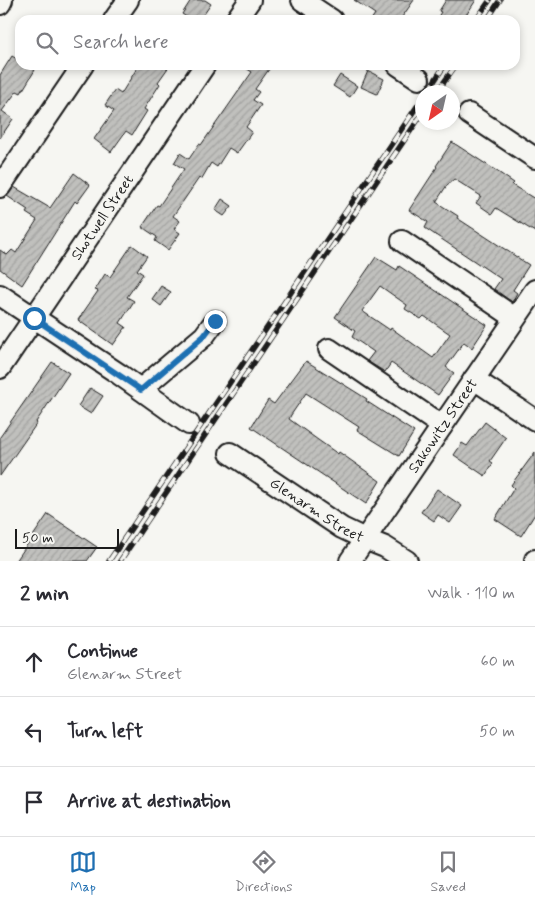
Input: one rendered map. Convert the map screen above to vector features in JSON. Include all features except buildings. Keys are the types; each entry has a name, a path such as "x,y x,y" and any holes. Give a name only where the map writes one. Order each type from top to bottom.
{"street":[{"path":"0,4 2,0"},
{"path":"118,15 128,0"},
{"path":"240,15 250,0"},
{"path":"302,0 324,15"},
{"path":"0,187 80,70"},
{"name":"Shotwell Street","path":"0,368 203,70"},
{"path":"406,70 419,79"},
{"path":"468,114 535,158"},
{"path":"402,240 515,318"},
{"name":"Sakowitz Street","path":"350,561 535,290"},
{"path":"0,294 189,424"},
{"path":"141,390 204,336 215,321"},
{"path":"329,349 442,426"},
{"path":"474,379 535,420"},
{"name":"Glenarm Street","path":"230,453 342,528 365,540 385,546 407,561"}],"railway":[{"path":"480,15 490,0"},
{"path":"490,15 500,0"},
{"path":"432,85 442,70"},
{"path":"442,85 452,70"},
{"path":"109,561 415,109"},
{"path":"120,561 415,124"}],"route":[{"path":"34,318 141,390 204,336 215,321"}]}
